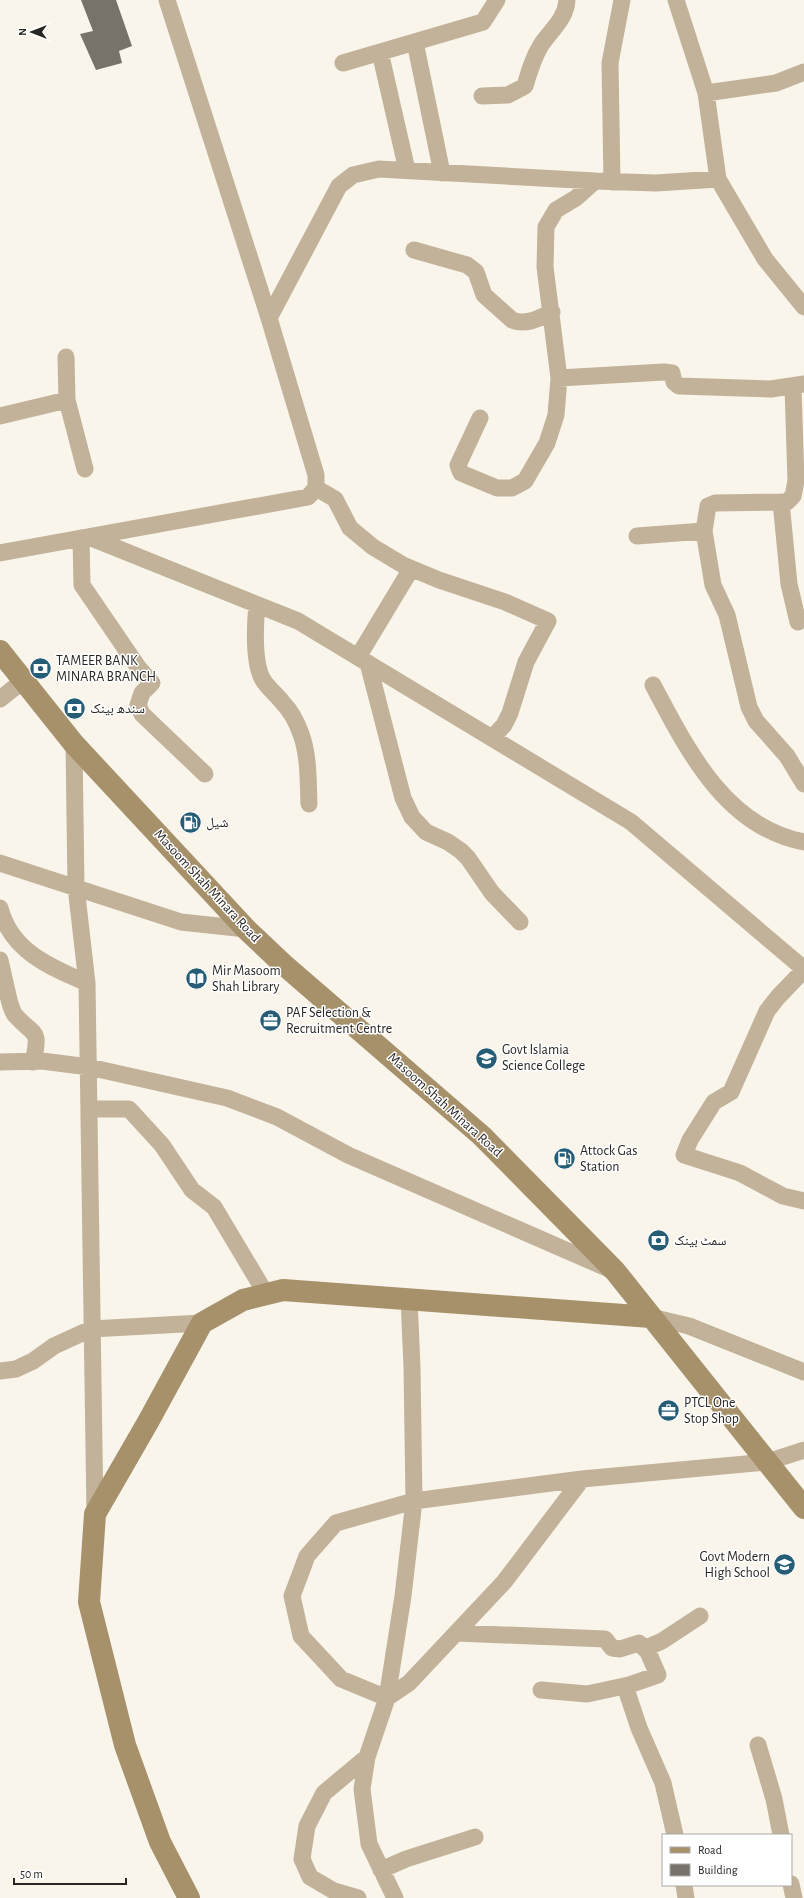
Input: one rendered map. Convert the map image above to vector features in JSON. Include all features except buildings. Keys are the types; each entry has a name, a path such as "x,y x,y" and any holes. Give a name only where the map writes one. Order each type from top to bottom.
{"main road":[{"name":"Masoom Shah Minara Road","path":"0,651 74,744 246,929 283,964 482,1136 615,1271 804,1508"},
{"path":"189,1898 160,1842 125,1745 89,1602 94,1514 148,1422 202,1324 243,1300 283,1290 409,1298 651,1317"}],"street":[{"path":"0,553 308,497 316,488 316,475 269,318 167,0"},
{"path":"343,63 482,22 497,0"},
{"path":"482,96 508,95 525,86 530,66 541,46 561,20 567,0"},
{"path":"612,182 610,63 622,0"},
{"path":"676,0 706,93 718,179 765,260 804,307"},
{"path":"415,42 442,173"},
{"path":"380,52 407,170"},
{"path":"706,93 776,83 804,72"},
{"path":"269,318 339,186 353,175 379,169 612,182 656,183 718,179"},
{"path":"480,418 458,465 461,473 497,488 512,488 526,481 547,443 556,415 560,378 545,267 546,226 556,210 576,198 594,181"},
{"path":"414,250 467,265 476,272 484,295 516,323 535,320 552,312"},
{"path":"66,357 68,400 85,469"},
{"path":"560,378 664,372 672,373 674,382 679,386 764,389 798,386 796,481 793,496 787,502 715,503 708,506 704,531 713,585 727,615 749,707 756,721 787,756 804,784"},
{"path":"0,416 68,400"},
{"path":"316,488 335,499 350,528 374,547 403,565 439,580 505,602 548,621 526,662 510,713 504,725 492,738"},
{"path":"781,502 789,584 798,622"},
{"path":"637,536 704,531"},
{"path":"85,538 298,621 631,822 803,965 767,1011 731,1092 714,1102 690,1140 684,1155 740,1173 771,1191 804,1201"},
{"path":"85,538 82,585 138,667 152,683 142,693 138,705 142,714 205,774"},
{"path":"412,569 363,660 403,798 412,817 426,832 461,851 468,858 492,893 520,922"},
{"path":"257,605 255,631 259,671 263,680 284,704 294,719 302,736 306,757 309,804"},
{"path":"0,699 24,680"},
{"path":"653,685 700,769 727,799 769,831 788,839 804,842"},
{"path":"74,744 76,887 87,983 90,1109 94,1514"},
{"path":"0,863 181,922 246,929"},
{"path":"0,908 3,919 23,948 48,966 87,983"},
{"path":"0,960 3,990 14,1014 36,1033 37,1042 33,1062"},
{"path":"0,1062 42,1061 89,1068 227,1098 277,1116 348,1155 615,1271"},
{"path":"90,1109 129,1109 162,1145 192,1190 214,1207 266,1294"},
{"path":"390,1896 370,1844 362,1789 367,1757 387,1698 414,1501 412,1367 409,1298"},
{"path":"651,1317 689,1326 804,1372"},
{"path":"0,1371 16,1369 33,1361 54,1346 91,1329 202,1324"},
{"path":"387,1698 341,1678 301,1636 292,1596 307,1556 336,1523 414,1501 582,1479 767,1462 804,1450"},
{"path":"387,1698 410,1683 504,1582 582,1479"},
{"path":"646,1648 662,1641 700,1616"},
{"path":"456,1633 605,1639 612,1648 620,1649 640,1643 646,1648 658,1675 625,1686 578,1694 541,1690"},
{"path":"625,1686 639,1728 663,1783 675,1834"},
{"path":"758,1746 774,1799 781,1834"},
{"path":"358,1898 334,1891 310,1878 302,1859 307,1826 324,1793 367,1757"},
{"path":"381,1870 406,1859 475,1837"},
{"path":"684,1886 686,1898"},
{"path":"791,1886 794,1898"}],"place":[{"name":"TAMEER BANK MINARA BRANCH","path":"40,669"},
{"name":"سندھ بینک","path":"74,709"},
{"name":"شیل","path":"190,823"},
{"name":"Mir Masoom Shah Library","path":"196,979"},
{"name":"PAF Selection & Recruitment Centre","path":"270,1021"},
{"name":"Govt Islamia Science College","path":"487,1058"},
{"name":"Attock Gas Station","path":"565,1159"},
{"name":"سمٹ بینک","path":"658,1241"},
{"name":"PTCL One Stop Shop","path":"669,1411"},
{"name":"Govt Modern High School","path":"785,1565"}]}
